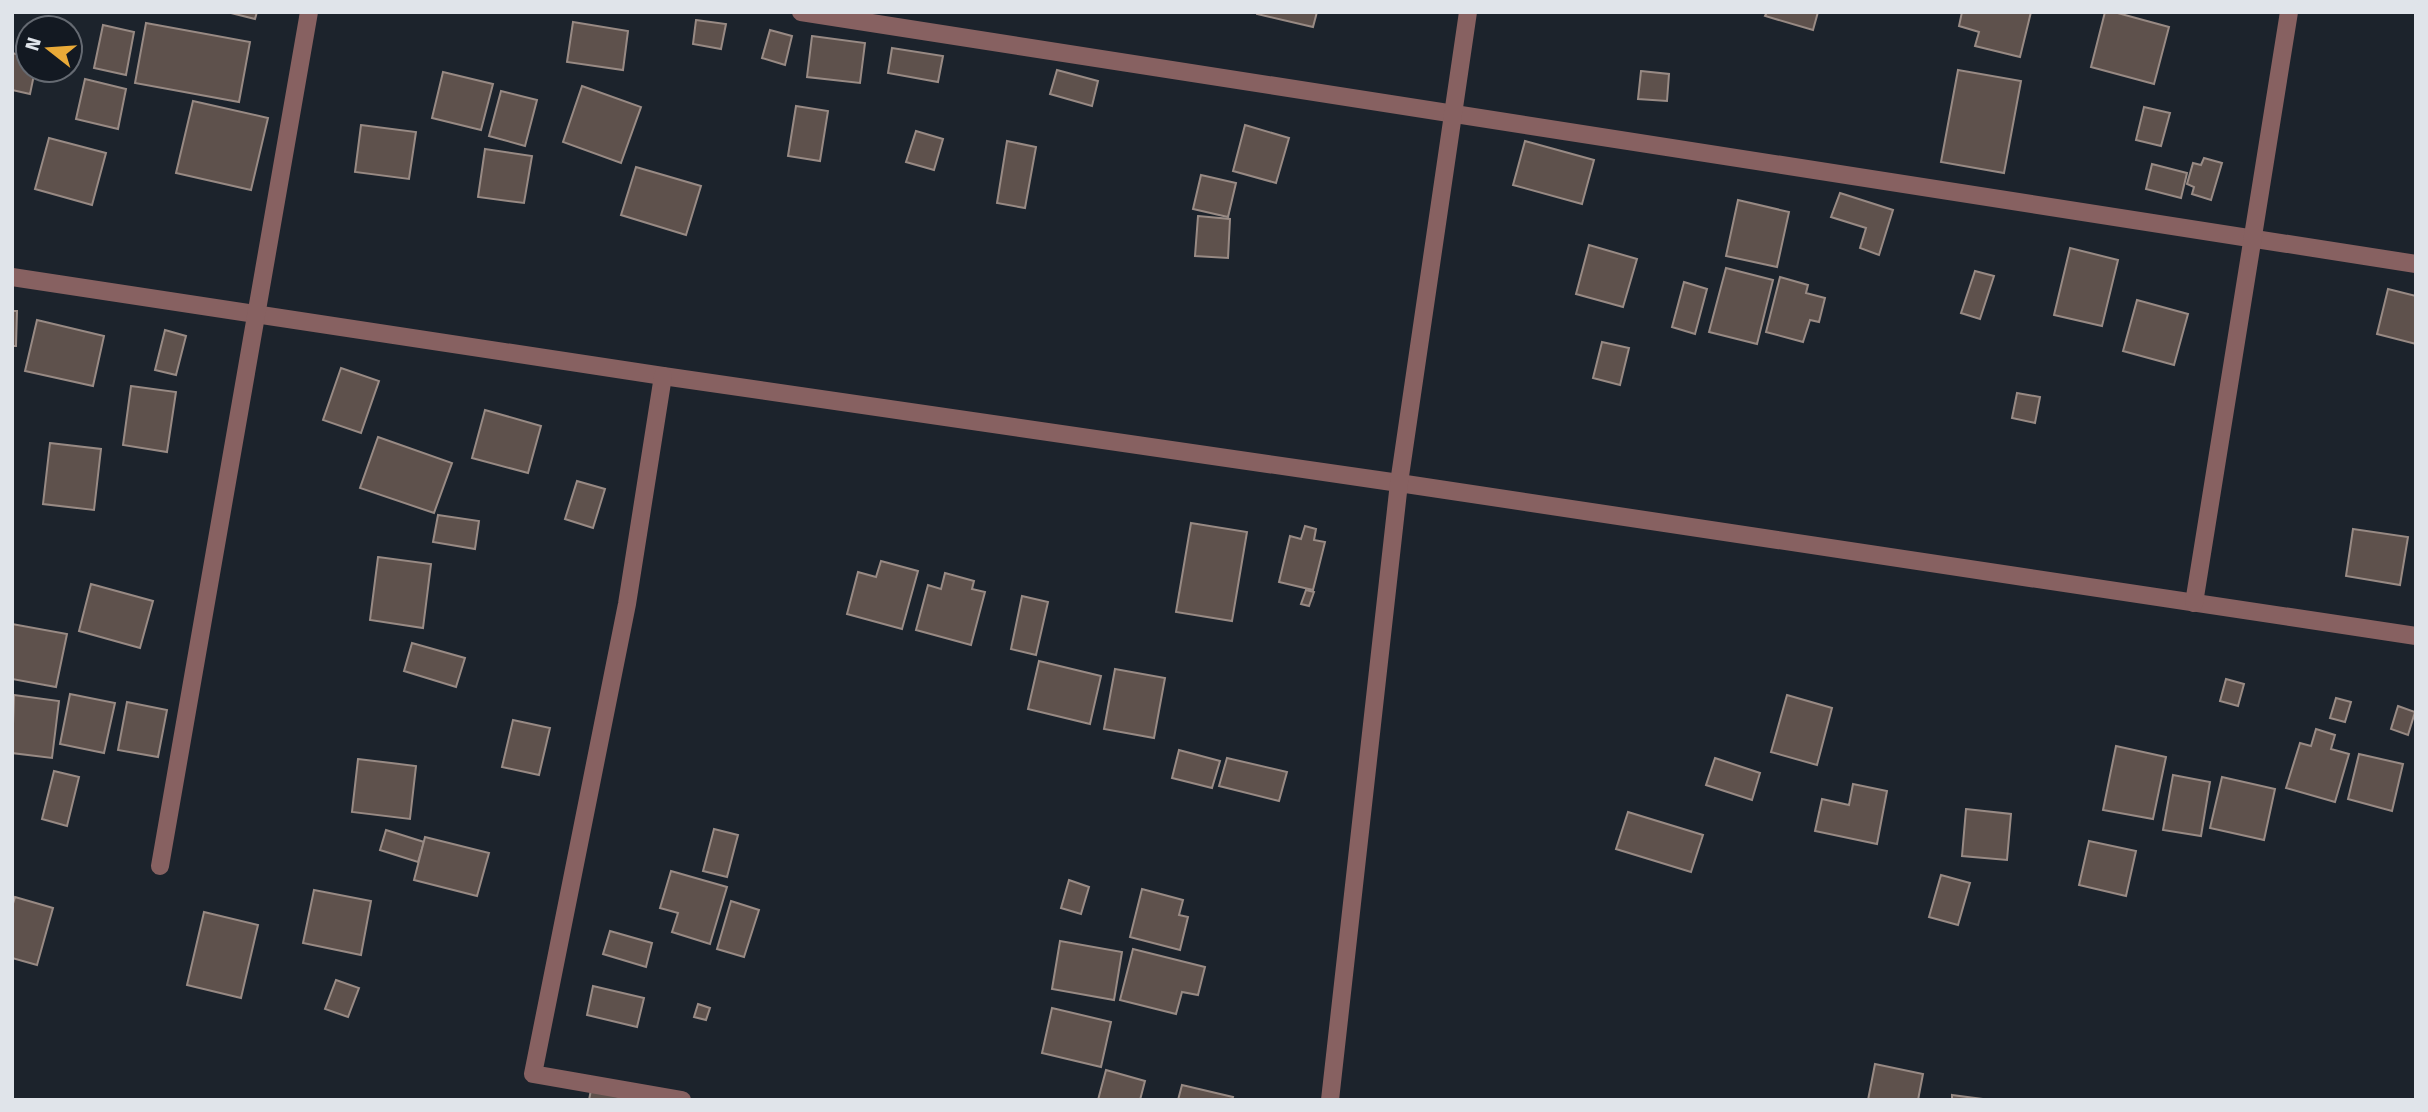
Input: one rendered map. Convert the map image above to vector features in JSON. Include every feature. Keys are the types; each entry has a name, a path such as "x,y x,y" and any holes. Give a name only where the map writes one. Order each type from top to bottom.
{"street":[{"path":"160,866 309,12"},
{"path":"801,12 2416,264"},
{"path":"1330,1100 1399,483 1468,12"},
{"path":"2194,603 2289,12"},
{"path":"12,277 2416,636"},
{"path":"663,376 627,604 533,1074 682,1100"}],"building":[{"path":"227,12 257,12 255,19"},
{"path":"1257,12 1317,12 1313,27"},
{"path":"1767,12 1818,12 1813,30 1765,16"},
{"path":"1962,12 2031,12 2020,57 1975,46 1979,32 1959,26"},
{"path":"2105,12 2169,27 2154,84 2091,67"},
{"path":"696,20 726,24 721,49 693,44"},
{"path":"573,22 628,31 623,70 567,62"},
{"path":"146,23 250,42 239,102 135,83"},
{"path":"103,25 134,32 126,75 94,68"},
{"path":"770,30 792,36 785,65 762,58"},
{"path":"812,36 865,43 860,83 807,77"},
{"path":"892,48 943,56 938,82 888,73"},
{"path":"12,53 14,84 32,84 30,94 12,90"},
{"path":"1057,70 1098,81 1092,106 1050,94"},
{"path":"1958,70 2021,81 2004,173 1941,162"},
{"path":"1641,71 1669,74 1667,101 1638,99"},
{"path":"443,72 493,84 481,130 432,118"},
{"path":"85,79 126,89 118,129 76,119"},
{"path":"582,86 641,107 621,163 563,142"},
{"path":"501,91 537,100 525,146 489,136"},
{"path":"193,101 268,118 251,190 176,173"},
{"path":"796,106 828,111 820,161 788,156"},
{"path":"2144,107 2170,113 2161,146 2136,140"},
{"path":"361,125 416,132 409,179 355,172"},
{"path":"1245,125 1289,138 1276,183 1233,171"},
{"path":"916,131 943,139 934,170 906,162"},
{"path":"49,138 106,153 92,205 35,189"},
{"path":"1007,141 1036,147 1025,208 997,203"},
{"path":"1525,141 1594,160 1582,204 1513,185"},
{"path":"485,149 532,156 524,203 478,197"},
{"path":"2204,158 2222,163 2211,200 2192,194 2194,187 2187,184 2193,163 2201,165"},
{"path":"2152,164 2187,173 2181,198 2146,189"},
{"path":"636,167 701,186 686,235 621,215"},
{"path":"1201,175 1236,183 1228,217 1193,209"},
{"path":"1840,193 1893,210 1879,255 1860,248 1866,228 1831,217"},
{"path":"1738,200 1789,212 1777,267 1726,256"},
{"path":"1198,216 1230,219 1228,258 1195,256"},
{"path":"1589,245 1637,259 1623,307 1576,294"},
{"path":"2070,248 2118,260 2102,326 2054,315"},
{"path":"1726,268 1773,280 1757,344 1709,332"},
{"path":"1975,271 1994,276 1980,319 1961,313"},
{"path":"1780,277 1808,285 1806,293 1825,298 1819,322 1810,320 1803,342 1766,332"},
{"path":"1684,282 1707,289 1695,334 1672,327"},
{"path":"2388,289 2416,296 2416,344 2377,334"},
{"path":"2137,300 2188,314 2174,365 2123,351"},
{"path":"12,311 17,311 16,346 12,346"},
{"path":"37,320 104,336 93,386 25,371"},
{"path":"165,330 186,336 176,375 155,370"},
{"path":"1602,342 1629,348 1620,385 1593,378"},
{"path":"341,368 379,381 361,433 323,420"},
{"path":"131,386 176,392 167,452 123,445"},
{"path":"2017,393 2040,397 2035,423 2012,418"},
{"path":"485,410 541,426 528,473 472,458"},
{"path":"378,437 452,463 434,513 360,488"},
{"path":"50,443 101,449 94,510 43,504"},
{"path":"577,481 605,489 593,528 565,519"},
{"path":"438,515 479,521 475,549 433,542"},
{"path":"1191,523 1247,532 1232,621 1176,612"},
{"path":"1305,526 1316,529 1314,540 1325,542 1313,590 1279,582 1290,536 1301,539"},
{"path":"2353,529 2408,537 2400,585 2346,576"},
{"path":"378,557 431,564 423,628 370,620"},
{"path":"881,561 918,571 902,629 847,614 858,572 876,577"},
{"path":"945,573 974,581 972,589 985,592 971,645 916,630 928,585 941,589"},
{"path":"91,584 153,601 140,648 79,631"},
{"path":"1306,590 1314,592 1309,606 1301,604"},
{"path":"1022,596 1048,602 1036,655 1011,649"},
{"path":"12,624 67,634 56,687 12,679"},
{"path":"412,643 465,658 456,687 404,671"},
{"path":"1039,661 1101,676 1090,724 1028,709"},
{"path":"1115,669 1165,678 1154,738 1104,729"},
{"path":"2226,679 2244,684 2238,706 2220,701"},
{"path":"70,694 115,703 104,753 60,744"},
{"path":"14,695 59,701 52,758 12,753"},
{"path":"1787,695 1832,708 1817,765 1771,752"},
{"path":"2336,698 2351,702 2345,722 2330,718"},
{"path":"127,702 167,710 158,757 118,750"},
{"path":"2398,706 2415,712 2408,735 2391,729"},
{"path":"513,720 550,728 539,775 502,767"},
{"path":"2316,729 2335,735 2331,749 2349,754 2335,802 2286,788 2300,743 2311,746"},
{"path":"2116,746 2166,757 2153,819 2103,810"},
{"path":"1179,750 1220,761 1212,788 1172,778"},
{"path":"2359,754 2403,764 2392,811 2348,799"},
{"path":"1227,758 1287,772 1279,801 1219,786"},
{"path":"1715,758 1760,773 1752,800 1706,785"},
{"path":"358,759 416,766 410,819 352,812"},
{"path":"54,771 79,777 67,826 42,819"},
{"path":"2173,775 2210,782 2201,836 2163,830"},
{"path":"2222,777 2275,789 2264,840 2210,828"},
{"path":"1853,784 1887,791 1877,844 1815,831 1822,799 1849,805"},
{"path":"1966,809 2011,814 2007,860 1962,856"},
{"path":"1628,812 1703,835 1691,872 1616,849"},
{"path":"714,829 738,835 727,877 703,871"},
{"path":"386,830 424,842 418,862 380,850"},
{"path":"425,837 489,853 477,896 414,880"},
{"path":"2089,841 2136,851 2126,896 2079,885"},
{"path":"671,871 727,887 710,944 672,932 678,913 660,908"},
{"path":"1941,875 1970,883 1958,925 1929,917"},
{"path":"1069,880 1089,887 1081,914 1061,908"},
{"path":"1142,889 1183,900 1179,915 1188,917 1180,950 1130,937"},
{"path":"314,890 371,901 361,955 303,943"},
{"path":"15,897 53,908 37,965 12,958 12,907"},
{"path":"731,901 759,910 744,957 717,949"},
{"path":"204,912 258,925 241,998 187,985"},
{"path":"610,931 652,943 646,967 603,954"},
{"path":"1060,941 1122,952 1114,1000 1052,989"},
{"path":"1133,949 1205,967 1198,995 1182,992 1176,1014 1120,1000"},
{"path":"336,980 359,988 348,1017 325,1009"},
{"path":"593,986 644,998 637,1027 587,1015"},
{"path":"698,1004 710,1008 706,1020 694,1017"},
{"path":"1052,1008 1111,1022 1101,1067 1042,1053"},
{"path":"1875,1064 1923,1074 1918,1100 1868,1100"},
{"path":"1106,1070 1145,1081 1140,1100 1098,1100"},
{"path":"1182,1085 1233,1097 1232,1100 1178,1100"},
{"path":"591,1090 633,1100 589,1100"},
{"path":"1952,1095 1982,1099 1982,1100 1952,1100"}]}
